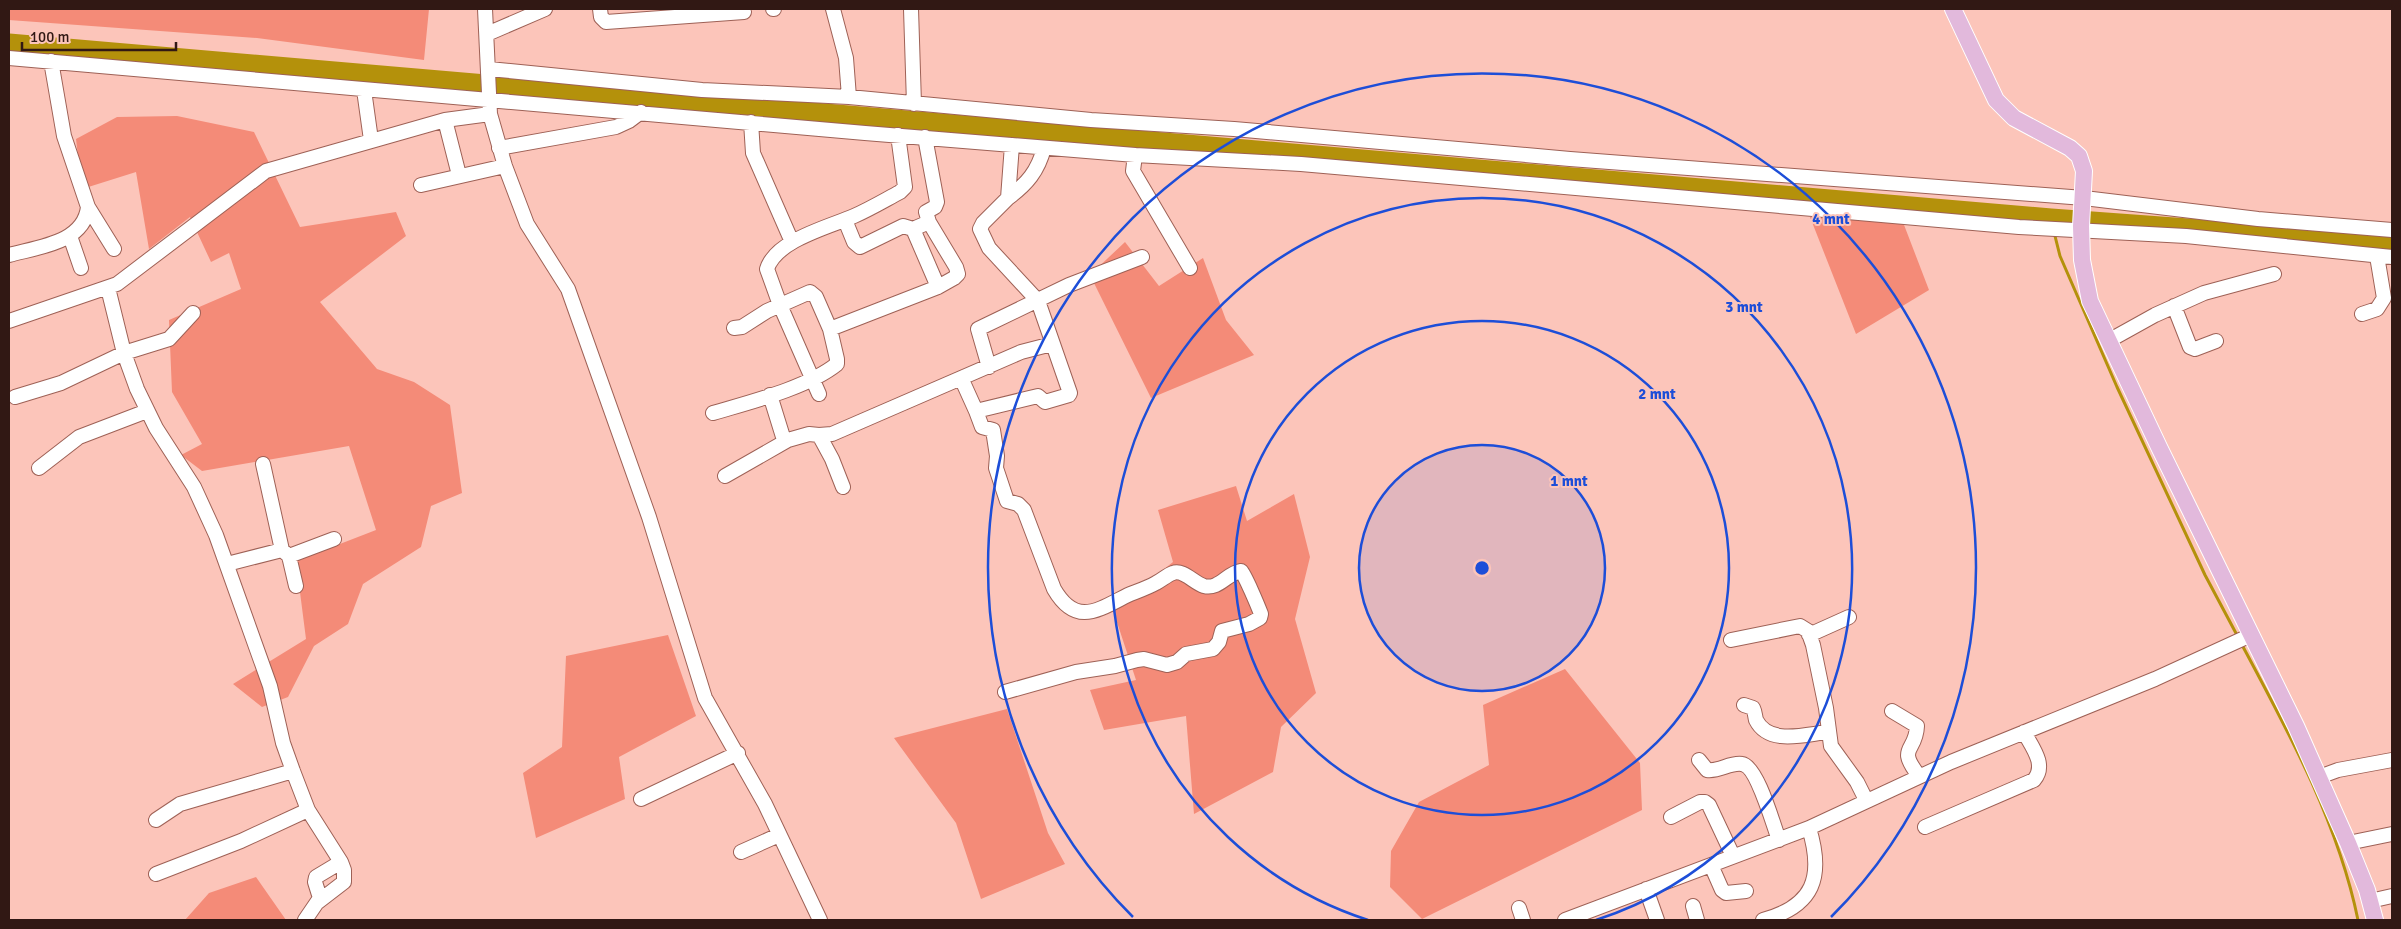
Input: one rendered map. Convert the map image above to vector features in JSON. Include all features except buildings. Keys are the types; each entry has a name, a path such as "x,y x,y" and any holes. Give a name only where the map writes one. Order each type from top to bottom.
{"main road":[{"path":"1953,9 1996,100 2004,110 2014,118 2070,148 2079,156 2084,171 2081,228 2082,260 2090,301 2159,446 2244,638 2319,777 2348,843 2374,913"}],"street":[{"path":"485,9 489,103 505,166 527,224 568,289 649,517 705,698 738,753 820,920"},
{"path":"487,34 545,9"},
{"path":"600,9 601,17 606,22 744,12"},
{"path":"833,9 846,58 849,97"},
{"path":"911,9 914,104"},
{"path":"9,58 489,103 641,112 1044,148 1301,164 2019,228 2081,228 2186,236 2392,257"},
{"path":"51,61 64,136 88,207 114,249"},
{"path":"489,72 702,90 849,97 1091,120 1234,129 2392,230"},
{"path":"364,90 370,140"},
{"path":"9,321 108,288 131,276 250,181 266,171 445,120 489,103"},
{"path":"499,148 616,127 629,121 641,112"},
{"path":"445,120 459,175"},
{"path":"751,122 753,153 792,242"},
{"path":"819,394 780,305 767,269 774,256 792,242 845,220 900,192 905,187 898,135"},
{"path":"830,329 938,287 958,274 929,222 926,212 936,207 937,202 925,137"},
{"path":"1008,198 1012,145"},
{"path":"976,411 1038,396 1045,402 1069,395 1070,392 1038,301 989,248 980,229 982,223 1033,176 1040,164 1044,148"},
{"path":"1135,154 1133,171 1190,268"},
{"path":"421,185 505,166"},
{"path":"9,255 70,236 85,221 88,207"},
{"path":"845,220 854,242 860,247 904,226 913,229 929,222"},
{"path":"913,229 938,287"},
{"path":"70,236 81,268"},
{"path":"2362,314 2377,309 2384,298 2377,256"},
{"path":"989,367 978,329 1068,285 1142,257"},
{"path":"2110,340 2174,306 2204,293 2274,274"},
{"path":"108,288 124,353 136,389 147,411 194,487 216,535 270,686 283,743 293,771 308,810 341,862 344,870 344,882 318,902 305,920"},
{"path":"713,413 770,395 813,378 837,364 830,329 813,294 810,292 767,311 742,327 734,328"},
{"path":"2174,306 2190,347 2195,349 2216,341"},
{"path":"15,397 61,383 124,353 169,339 193,313"},
{"path":"725,476 788,440 809,434 832,434 894,406 962,380 1021,352 1052,344"},
{"path":"962,380 982,427 993,430 997,456 996,468 1007,501 1018,504 1024,510 1054,589 1061,601 1070,609 1083,613 1105,608 1173,573 1186,576 1204,586 1214,586 1231,574 1242,571 1246,576 1261,614 1260,618 1249,624 1222,631 1220,642 1213,649 1186,654 1177,662 1167,664 1144,659 1137,660 1115,666 1076,672 1005,692"},
{"path":"770,395 782,436 788,440"},
{"path":"39,468 79,437 147,411"},
{"path":"819,435 832,459 843,487"},
{"path":"263,464 285,553 296,586"},
{"path":"227,564 285,553 334,539"},
{"path":"1809,635 1849,618"},
{"path":"1731,640 1800,626 1809,635 1826,708 1831,746 1857,782 1866,800"},
{"path":"1567,920 1809,828 1919,776 2155,679 2244,638"},
{"path":"1744,705 1753,708 1756,719 1773,735 1785,736 1828,732"},
{"path":"1892,711 1917,726 1907,751 1907,758 1919,776"},
{"path":"1925,827 2034,780 2040,772 2040,765 2024,732"},
{"path":"641,799 738,753"},
{"path":"1699,760 1707,770 1715,771 1740,763 1748,766 1755,774 1779,840"},
{"path":"2319,777 2338,770 2392,760"},
{"path":"156,820 180,804 293,771"},
{"path":"1670,817 1700,802 1706,802 1733,856"},
{"path":"156,874 241,841 308,810"},
{"path":"1763,920 1790,911 1805,898 1816,872 1815,847 1809,828"},
{"path":"2348,843 2392,834"},
{"path":"741,852 779,835"},
{"path":"318,902 320,893 315,882 316,877 341,862"},
{"path":"1711,865 1722,890 1726,894 1746,891"},
{"path":"1646,889 1657,920"},
{"path":"2374,913 2392,896"},
{"path":"1693,906 1697,920"}],"shaded area":[{"path":"9,9 429,9 424,60 257,38 9,20"},
{"path":"177,116 254,132 300,227 396,212 406,236 320,302 377,369 414,382 450,405 462,493 431,506 421,547 363,584 348,624 314,646 288,697 262,707 233,684 306,639 296,561 376,530 349,446 202,471 181,455 202,444 172,392 169,320 241,289 229,253 211,262 190,217 149,249 136,172 82,189 76,139 117,117"},
{"path":"1810,217 1901,217 1929,290 1856,334"},
{"path":"1125,242 1159,286 1203,258 1226,320 1254,355 1151,398 1090,275"},
{"path":"1236,486 1247,521 1294,494 1310,557 1295,619 1316,693 1281,727 1273,772 1194,814 1186,716 1104,730 1090,690 1136,680 1113,610 1173,562 1158,510"},
{"path":"668,635 696,716 619,757 625,799 536,838 523,773 562,747 566,656"},
{"path":"1565,669 1640,763 1642,810 1422,919 1390,887 1391,851 1419,802 1489,765 1483,705"},
{"path":"1007,709 1048,833 1065,864 981,899 956,823 894,738"},
{"path":"256,877 286,920 185,920 209,893"}],"waterway":[{"path":"9,43 2051,218 2392,243"},
{"path":"2051,218 2053,226"},
{"path":"2054,232 2060,256 2117,387 2205,575 2238,637"},
{"path":"2241,643 2293,743 2325,812 2338,848 2358,920"}]}
